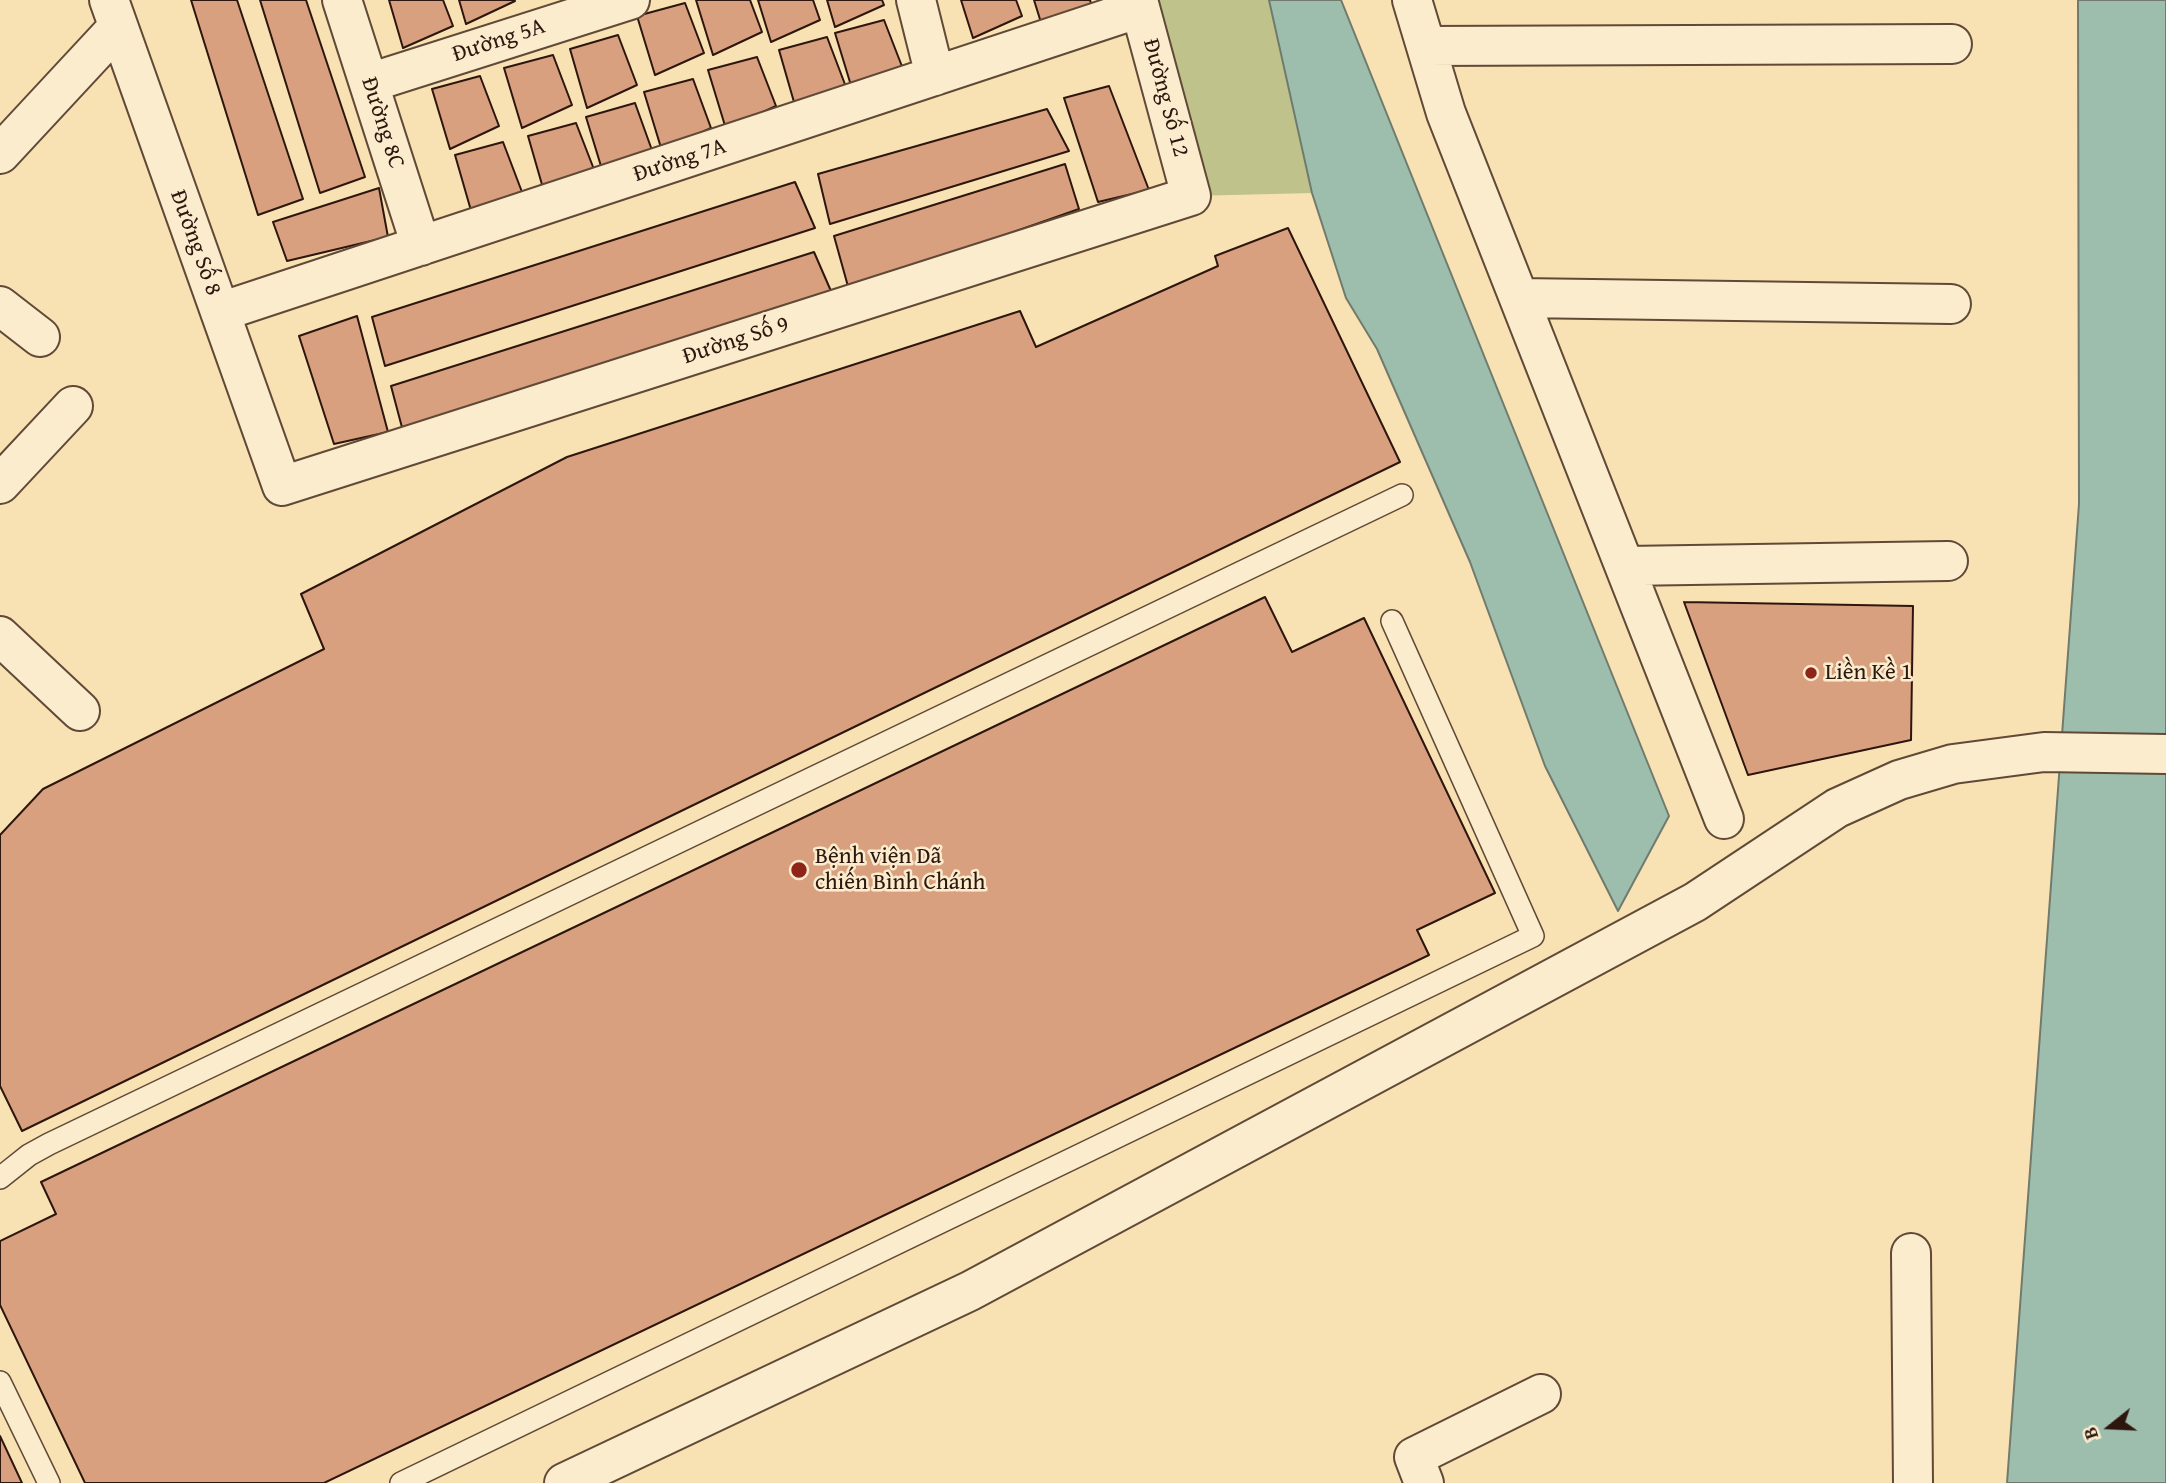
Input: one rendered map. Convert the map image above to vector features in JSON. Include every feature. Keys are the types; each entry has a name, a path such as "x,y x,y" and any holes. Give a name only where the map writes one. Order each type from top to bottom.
{"street":[{"name":"Đường 8C","path":"342,0 421,246"},
{"name":"Đường 5A","path":"369,83 525,16 630,0"},
{"path":"916,0 935,76"},
{"path":"1412,0 1446,113 1724,819"},
{"name":"Đường 7A","path":"220,312 935,76 1139,4"},
{"name":"Đường Số 12","path":"1139,4 1191,196"},
{"path":"0,154 114,14"},
{"name":"Đường Số 8","path":"114,14 282,486"},
{"path":"1426,46 1952,44"},
{"name":"Đường Số 9","path":"282,486 1191,196"},
{"path":"1520,298 1951,304"},
{"path":"0,306 40,337"},
{"path":"0,484 73,406"},
{"path":"1626,566 1948,561"},
{"path":"0,636 80,710"},
{"path":"564,1483 970,1291 1695,902 1837,808 1899,780 1954,764 2044,752 2166,754"},
{"path":"1911,1253 1913,1483"},
{"path":"1424,1483 1414,1457 1541,1394"}],"lane":[{"path":"0,1178 29,1155 49,1144 1402,495"},
{"path":"401,1483 1533,936 1392,621"},
{"path":"0,1382 49,1483"}],"green space":[{"path":"1138,0 1269,0 1312,193 1191,196"}],"shaded area":[{"path":"1269,0 1341,0 1669,816 1618,911 1545,766 1470,562 1377,349 1346,298 1312,193"},
{"path":"2078,0 2166,0 2166,1483 2007,1483 2079,504"}],"building":[{"path":"191,0 237,0 303,199 258,215"},
{"path":"260,0 306,0 365,177 320,193"},
{"path":"389,0 443,0 453,26 403,48"},
{"path":"459,0 514,0 515,1 466,24"},
{"path":"696,0 750,0 762,32 713,55"},
{"path":"758,0 813,0 820,20 771,42"},
{"path":"827,0 882,0 884,5 835,27"},
{"path":"961,0 1016,0 1022,16 973,38"},
{"path":"1034,0 1090,0 1092,7 1043,29"},
{"path":"685,3 704,53 655,75 637,16"},
{"path":"884,20 903,69 853,92 835,33"},
{"path":"618,35 637,85 587,108 570,49"},
{"path":"827,37 846,87 796,109 779,50"},
{"path":"553,55 572,105 522,128 504,68"},
{"path":"757,57 776,106 726,129 708,70"},
{"path":"480,76 499,126 450,149 432,89"},
{"path":"693,79 711,128 662,151 644,92"},
{"path":"1109,86 1149,190 1098,202 1064,98"},
{"path":"635,103 653,153 604,176 586,117"},
{"path":"1047,109 1069,151 830,224 818,174"},
{"path":"576,123 595,172 545,195 528,136"},
{"path":"503,142 522,192 472,214 455,155"},
{"path":"1065,164 1079,209 849,290 834,236"},
{"path":"795,182 815,228 385,366 372,317"},
{"path":"379,188 388,237 287,261 273,222"},
{"path":"1288,228 1400,462 22,1131 0,1086 0,835 43,789 324,649 301,594 567,457 1020,311 1036,347 1218,266 1215,256"},
{"path":"814,252 834,298 404,435 391,386"},
{"path":"357,316 388,432 334,444 299,336"},
{"path":"1265,597 1292,652 1364,618 1495,893 1417,930 1429,955 324,1483 85,1483 0,1305 0,1241 56,1214 41,1182"},
{"name":"Liền Kề 1","path":"1684,602 1913,606 1911,740 1748,775"},
{"path":"0,1436 22,1483 0,1483"}],"place":[{"name":"Liền Kề 1","path":"1811,673"},
{"name":"Bệnh viện Dã chiến Bình Chánh","path":"799,870"}]}
